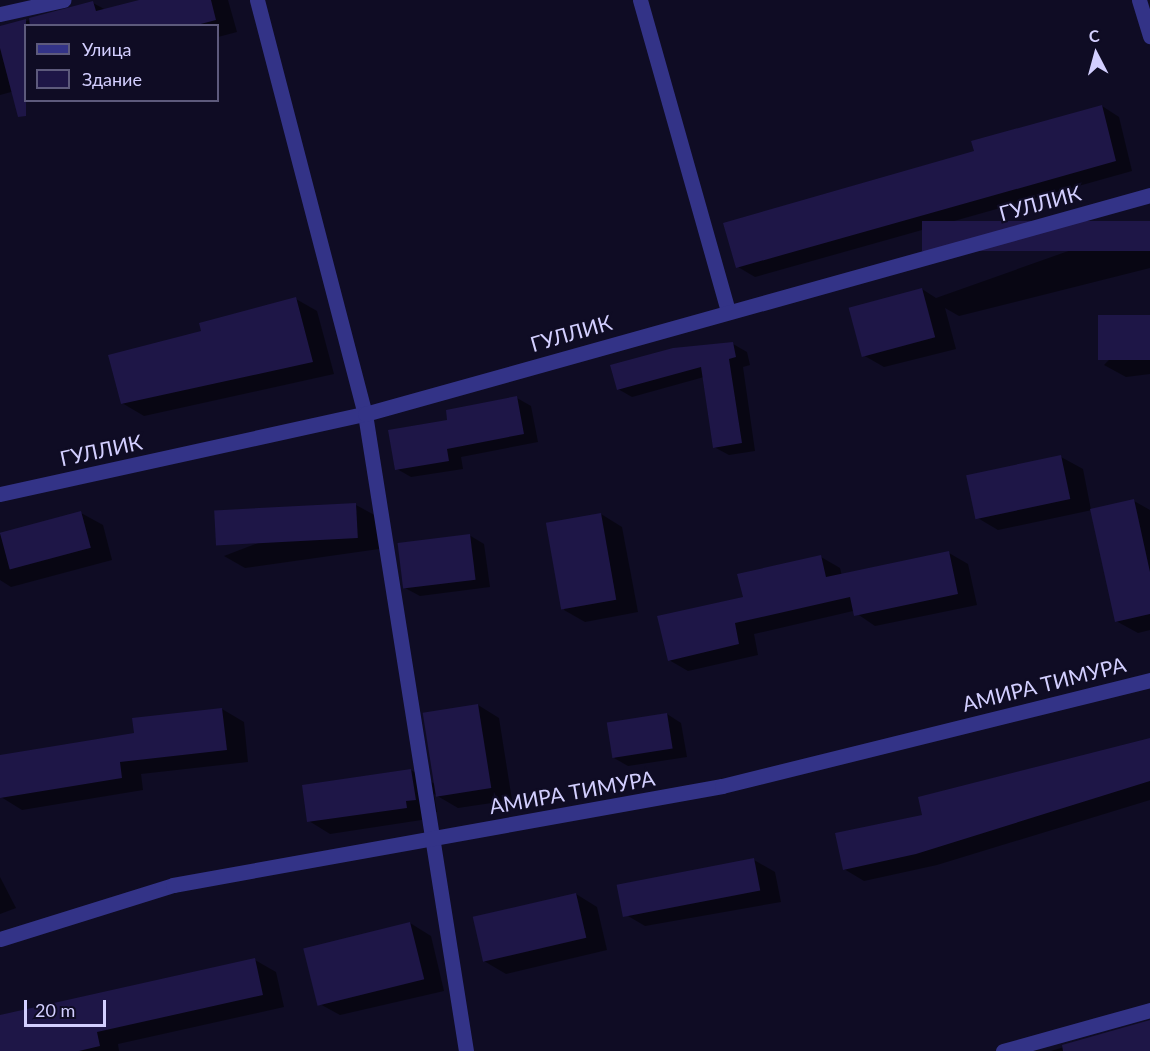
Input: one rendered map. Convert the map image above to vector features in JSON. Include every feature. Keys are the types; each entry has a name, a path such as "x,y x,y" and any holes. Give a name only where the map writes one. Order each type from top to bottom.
{"street":[{"path":"0,14 63,0"},
{"path":"257,0 365,414 436,838 466,1051"},
{"path":"640,0 728,310"},
{"path":"1139,0 1150,36"},
{"name":"ГУЛЛИК","path":"0,494 365,414 728,310 1150,195"},
{"name":"АМИРА ТИМУРА","path":"0,939 173,885 722,786 1150,680"},
{"path":"1004,1051 1150,1010"}],"building":[{"path":"139,0 211,0 216,20 201,24 30,24 29,18 93,1 96,11"},
{"path":"26,19 26,24 24,24 24,102 26,102 26,116 18,117 0,48 0,26"},
{"path":"1102,105 1116,161 736,268 723,223 974,151 971,141"},
{"path":"922,221 1150,221 1150,251 922,251"},
{"path":"922,288 935,337 862,357 849,308"},
{"path":"296,297 313,362 121,404 108,355 201,331 199,323"},
{"path":"1098,315 1150,315 1150,360 1098,360"},
{"path":"733,342 736,357 729,359 742,443 713,448 701,367 617,390 610,365 673,348"},
{"path":"517,396 524,434 447,449 449,461 395,470 388,430 447,420 446,410"},
{"path":"1061,455 1070,499 975,519 966,475"},
{"path":"1134,499 1150,572 1150,614 1115,622 1090,509"},
{"path":"356,503 358,538 216,545 214,510"},
{"path":"81,511 91,548 10,569 0,533"},
{"path":"601,513 616,600 561,609 546,523"},
{"path":"470,534 476,580 403,589 398,543"},
{"path":"949,551 958,594 854,616 850,597 735,623 739,644 668,661 657,616 743,597 737,574 821,555 826,577"},
{"path":"478,704 491,788 436,797 423,713"},
{"path":"222,708 227,750 120,762 122,778 0,798 0,755 134,733 132,718"},
{"path":"667,713 673,749 612,758 607,723"},
{"path":"1150,738 1150,781 916,854 843,870 835,833 922,815 918,797"},
{"path":"411,769 416,800 406,801 407,808 307,822 302,785"},
{"path":"754,858 760,890 623,917 617,885"},
{"path":"576,893 586,938 483,962 473,917"},
{"path":"410,922 424,979 318,1006 303,949"},
{"path":"255,958 263,995 97,1032 100,1046 79,1051 0,1051 0,1015"},
{"path":"1150,1020 1150,1051 1063,1051 1062,1045"}]}
